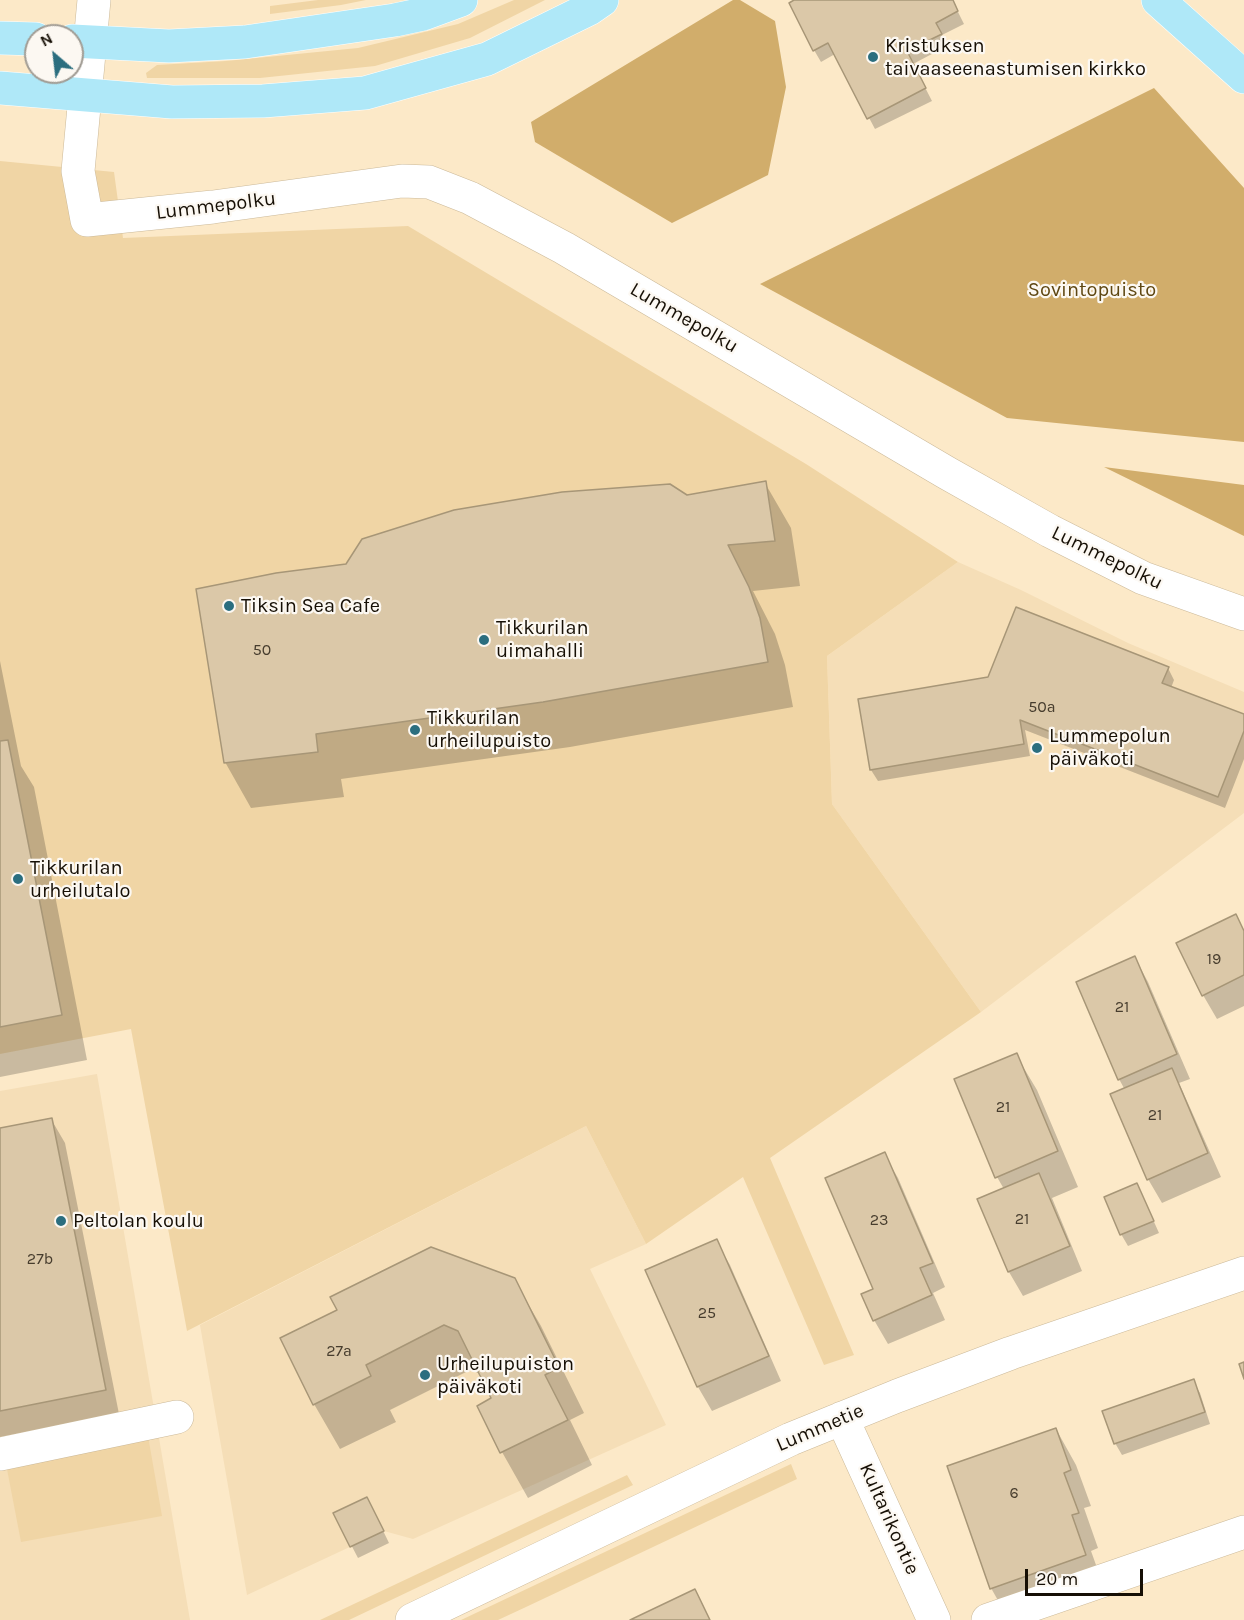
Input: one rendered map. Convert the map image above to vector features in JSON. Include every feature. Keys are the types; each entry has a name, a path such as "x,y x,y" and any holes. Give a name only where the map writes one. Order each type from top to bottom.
{"main road":[{"path":"84,41 169,46 244,42 395,20 423,14 461,0"},
{"path":"0,88 172,102 263,101 365,93 487,59 589,9 602,0"},
{"path":"1158,0 1235,68"},
{"path":"1185,0 1235,68"},
{"path":"0,38 24,39"}],"street":[{"path":"84,32 94,0"},
{"path":"84,82 85,96"},
{"name":"Lummepolku","path":"85,96 78,171 87,220 213,207 402,181 429,182 470,198 564,248 1050,531 1143,578 1244,614"},
{"name":"Lummetie","path":"412,1620 768,1450 842,1418 1011,1353 1244,1272"},
{"path":"0,1454 177,1417"},
{"name":"Kultarikontie","path":"842,1418 934,1620"},
{"path":"988,1620 1244,1532"}],"shaded area":[{"path":"318,0 366,0 270,14 270,6"},
{"path":"514,0 545,0 470,38 375,66 260,78 147,78 146,73 157,65 226,61 358,48 458,24"},
{"name":"Tikkurilan urheilupuisto","path":"0,161 114,172 123,238 408,226 806,464 958,562 827,656 832,804 981,1012 770,1158 854,1355 824,1365 743,1177 646,1244 586,1126 187,1331 131,1029 0,1054"},
{"name":"Lummepolun päiväkoti","path":"958,562 1021,590 1128,643 1244,692 1244,813 981,1012 832,804 827,656"},
{"name":"Peltolan koulu","path":"97,1074 190,1620 0,1620 0,1091"},
{"name":"Urheilupuiston päiväkoti","path":"586,1126 646,1244 590,1269 666,1425 413,1539 384,1531 247,1595 200,1325"},
{"path":"148,1436 162,1516 21,1542 6,1464"},
{"path":"791,1464 797,1479 498,1620 461,1620"},
{"path":"627,1475 633,1485 349,1620 320,1620"}],"green space":[{"path":"733,0 740,0 775,21 786,87 768,175 672,223 535,142 531,122"},
{"name":"Sovintopuisto","path":"1154,88 1244,188 1244,442 1007,418 760,284"},
{"path":"1104,467 1244,485 1244,536"}],"building":[{"name":"Kristuksen taivaaseenastumisen kirkko","path":"794,0 953,0 958,11 936,23 942,34 907,51 926,88 867,119 828,43 813,51 789,3"},
{"name":"Tikkurilan uimahalli","path":"766,481 775,541 728,545 749,587 760,618 768,662 543,702 316,734 318,752 224,763 196,589 276,573 346,564 362,539 454,510 562,492 670,484 687,495"},
{"path":"1016,607 1169,667 1162,683 1244,714 1244,731 1218,797 1020,720 1024,744 870,770 858,699 988,677"},
{"name":"Tikkurilan urheilutalo","path":"8,740 62,1015 0,1027 0,741"},
{"path":"1236,914 1244,931 1244,975 1202,996 1176,943"},
{"path":"1135,956 1177,1054 1118,1080 1076,982"},
{"path":"1017,1053 1058,1151 995,1178 954,1079"},
{"path":"1172,1068 1208,1153 1147,1180 1110,1094"},
{"path":"52,1118 106,1390 0,1411 0,1128"},
{"path":"885,1152 933,1263 920,1268 932,1295 873,1321 861,1294 873,1289 825,1178"},
{"path":"1039,1173 1070,1246 1008,1272 977,1199"},
{"path":"1137,1183 1154,1221 1120,1235 1104,1197"},
{"path":"717,1239 769,1356 697,1387 645,1270"},
{"path":"431,1247 515,1278 559,1367 545,1375 568,1420 500,1453 477,1406 491,1398 458,1331 444,1325 366,1365 371,1376 313,1405 280,1338 337,1310 330,1297"},
{"path":"1244,1362 1244,1379 1239,1364"},
{"path":"1194,1379 1205,1412 1114,1444 1102,1411"},
{"path":"1056,1428 1071,1470 1064,1473 1079,1513 1072,1515 1086,1555 990,1589 947,1466"},
{"path":"367,1497 384,1531 350,1547 333,1513"},
{"path":"695,1589 710,1620 630,1620"}],"place":[{"name":"Kristuksen taivaaseenastumisen kirkko","path":"873,57"},
{"name":"Tiksin Sea Cafe","path":"229,606"},
{"name":"Tikkurilan uimahalli","path":"484,640"},
{"name":"Tikkurilan urheilupuisto","path":"415,730"},
{"name":"Lummepolun päiväkoti","path":"1037,748"},
{"name":"Tikkurilan urheilutalo","path":"18,879"},
{"name":"Peltolan koulu","path":"61,1221"},
{"name":"Urheilupuiston päiväkoti","path":"425,1375"}]}
